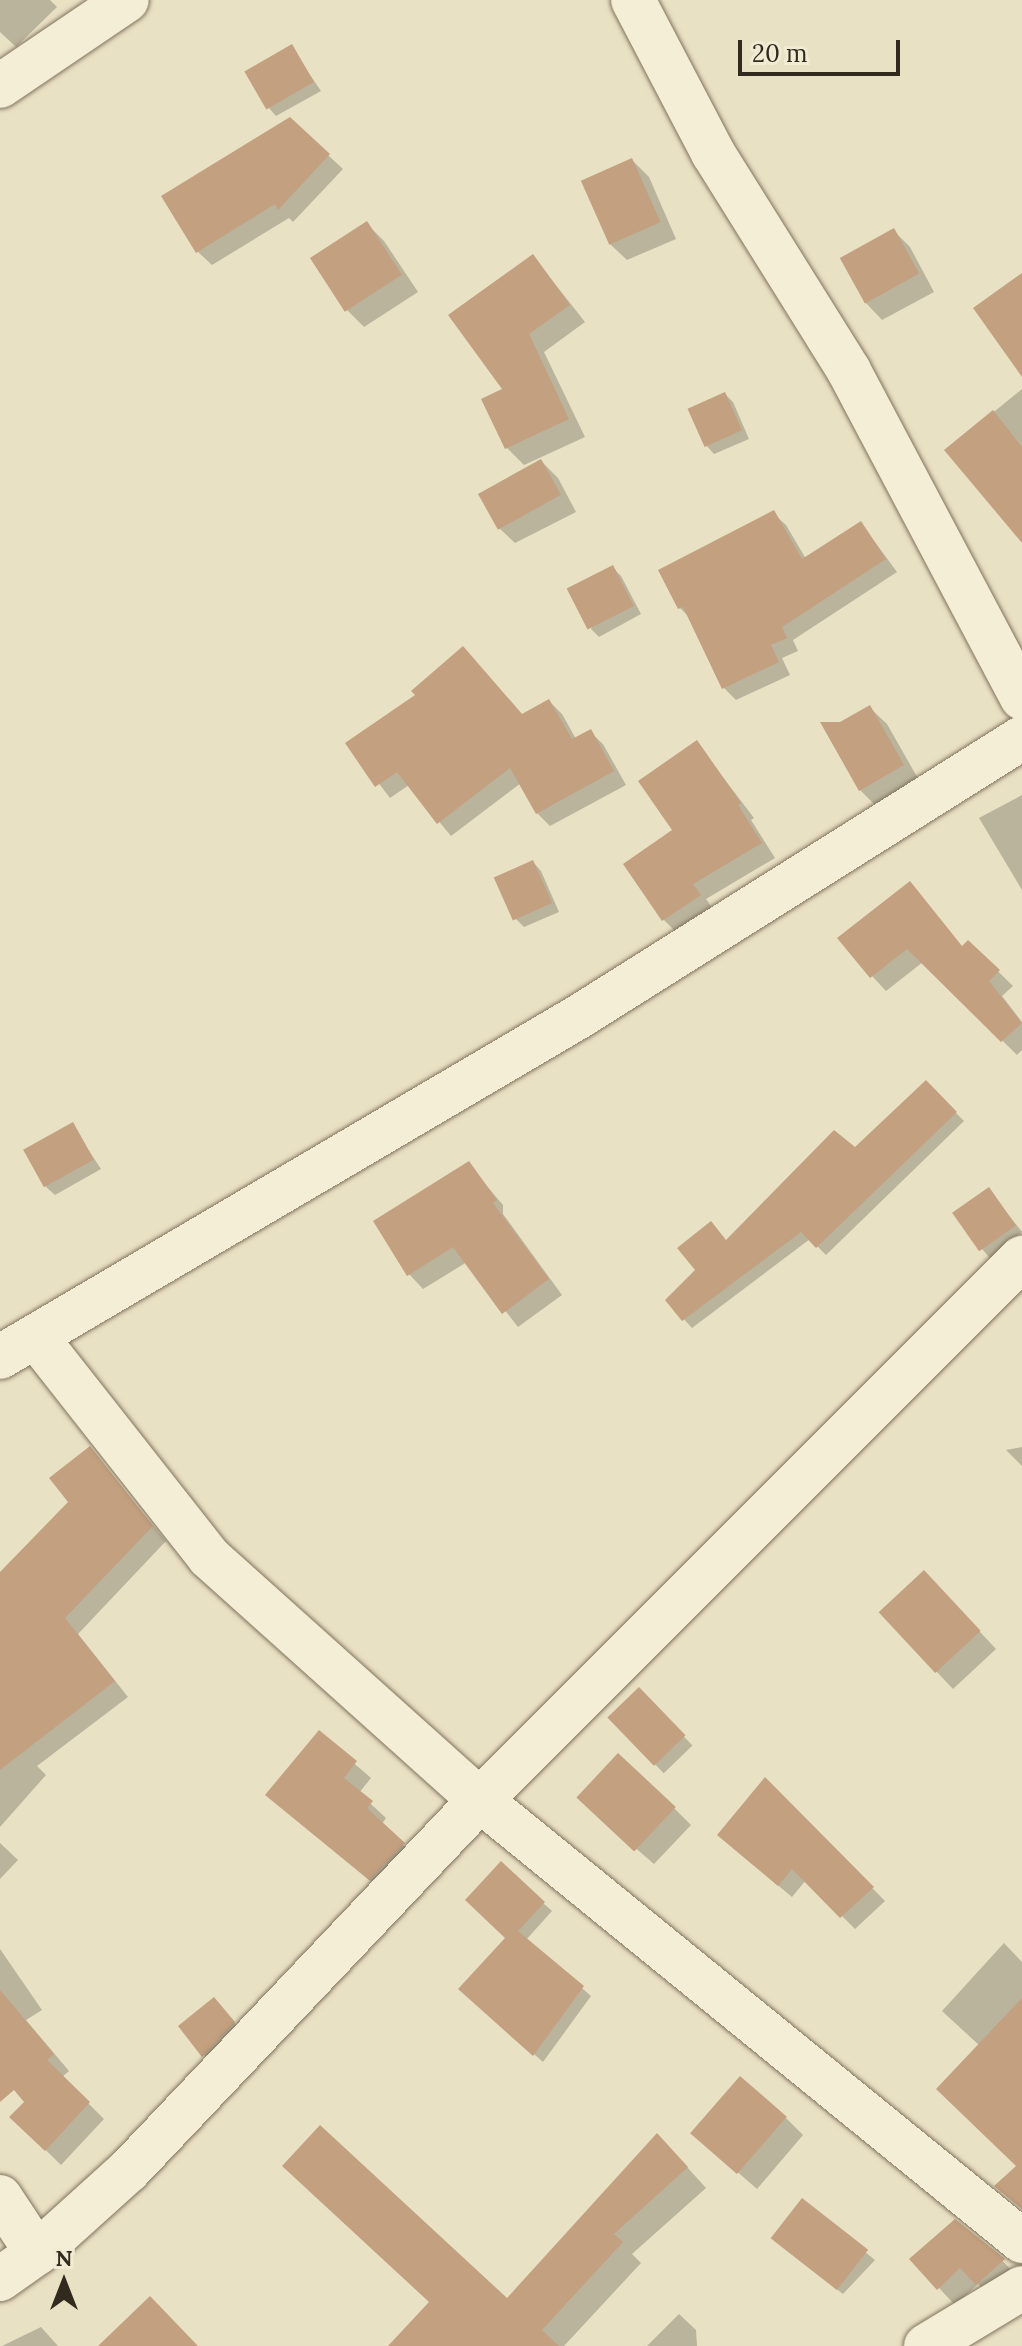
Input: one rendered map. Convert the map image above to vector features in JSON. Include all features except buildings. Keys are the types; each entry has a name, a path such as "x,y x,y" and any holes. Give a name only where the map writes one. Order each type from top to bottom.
{"street":[{"path":"0,86 127,0"},
{"path":"633,0 713,153 849,371 1022,698"},
{"path":"1022,738 580,1016 18,1347 209,1557 480,1800 1022,2241"},
{"path":"0,2279 37,2253 129,2170 480,1800 1022,1258"},
{"path":"0,2197 37,2253"},
{"path":"926,2346 1022,2288"}]}
